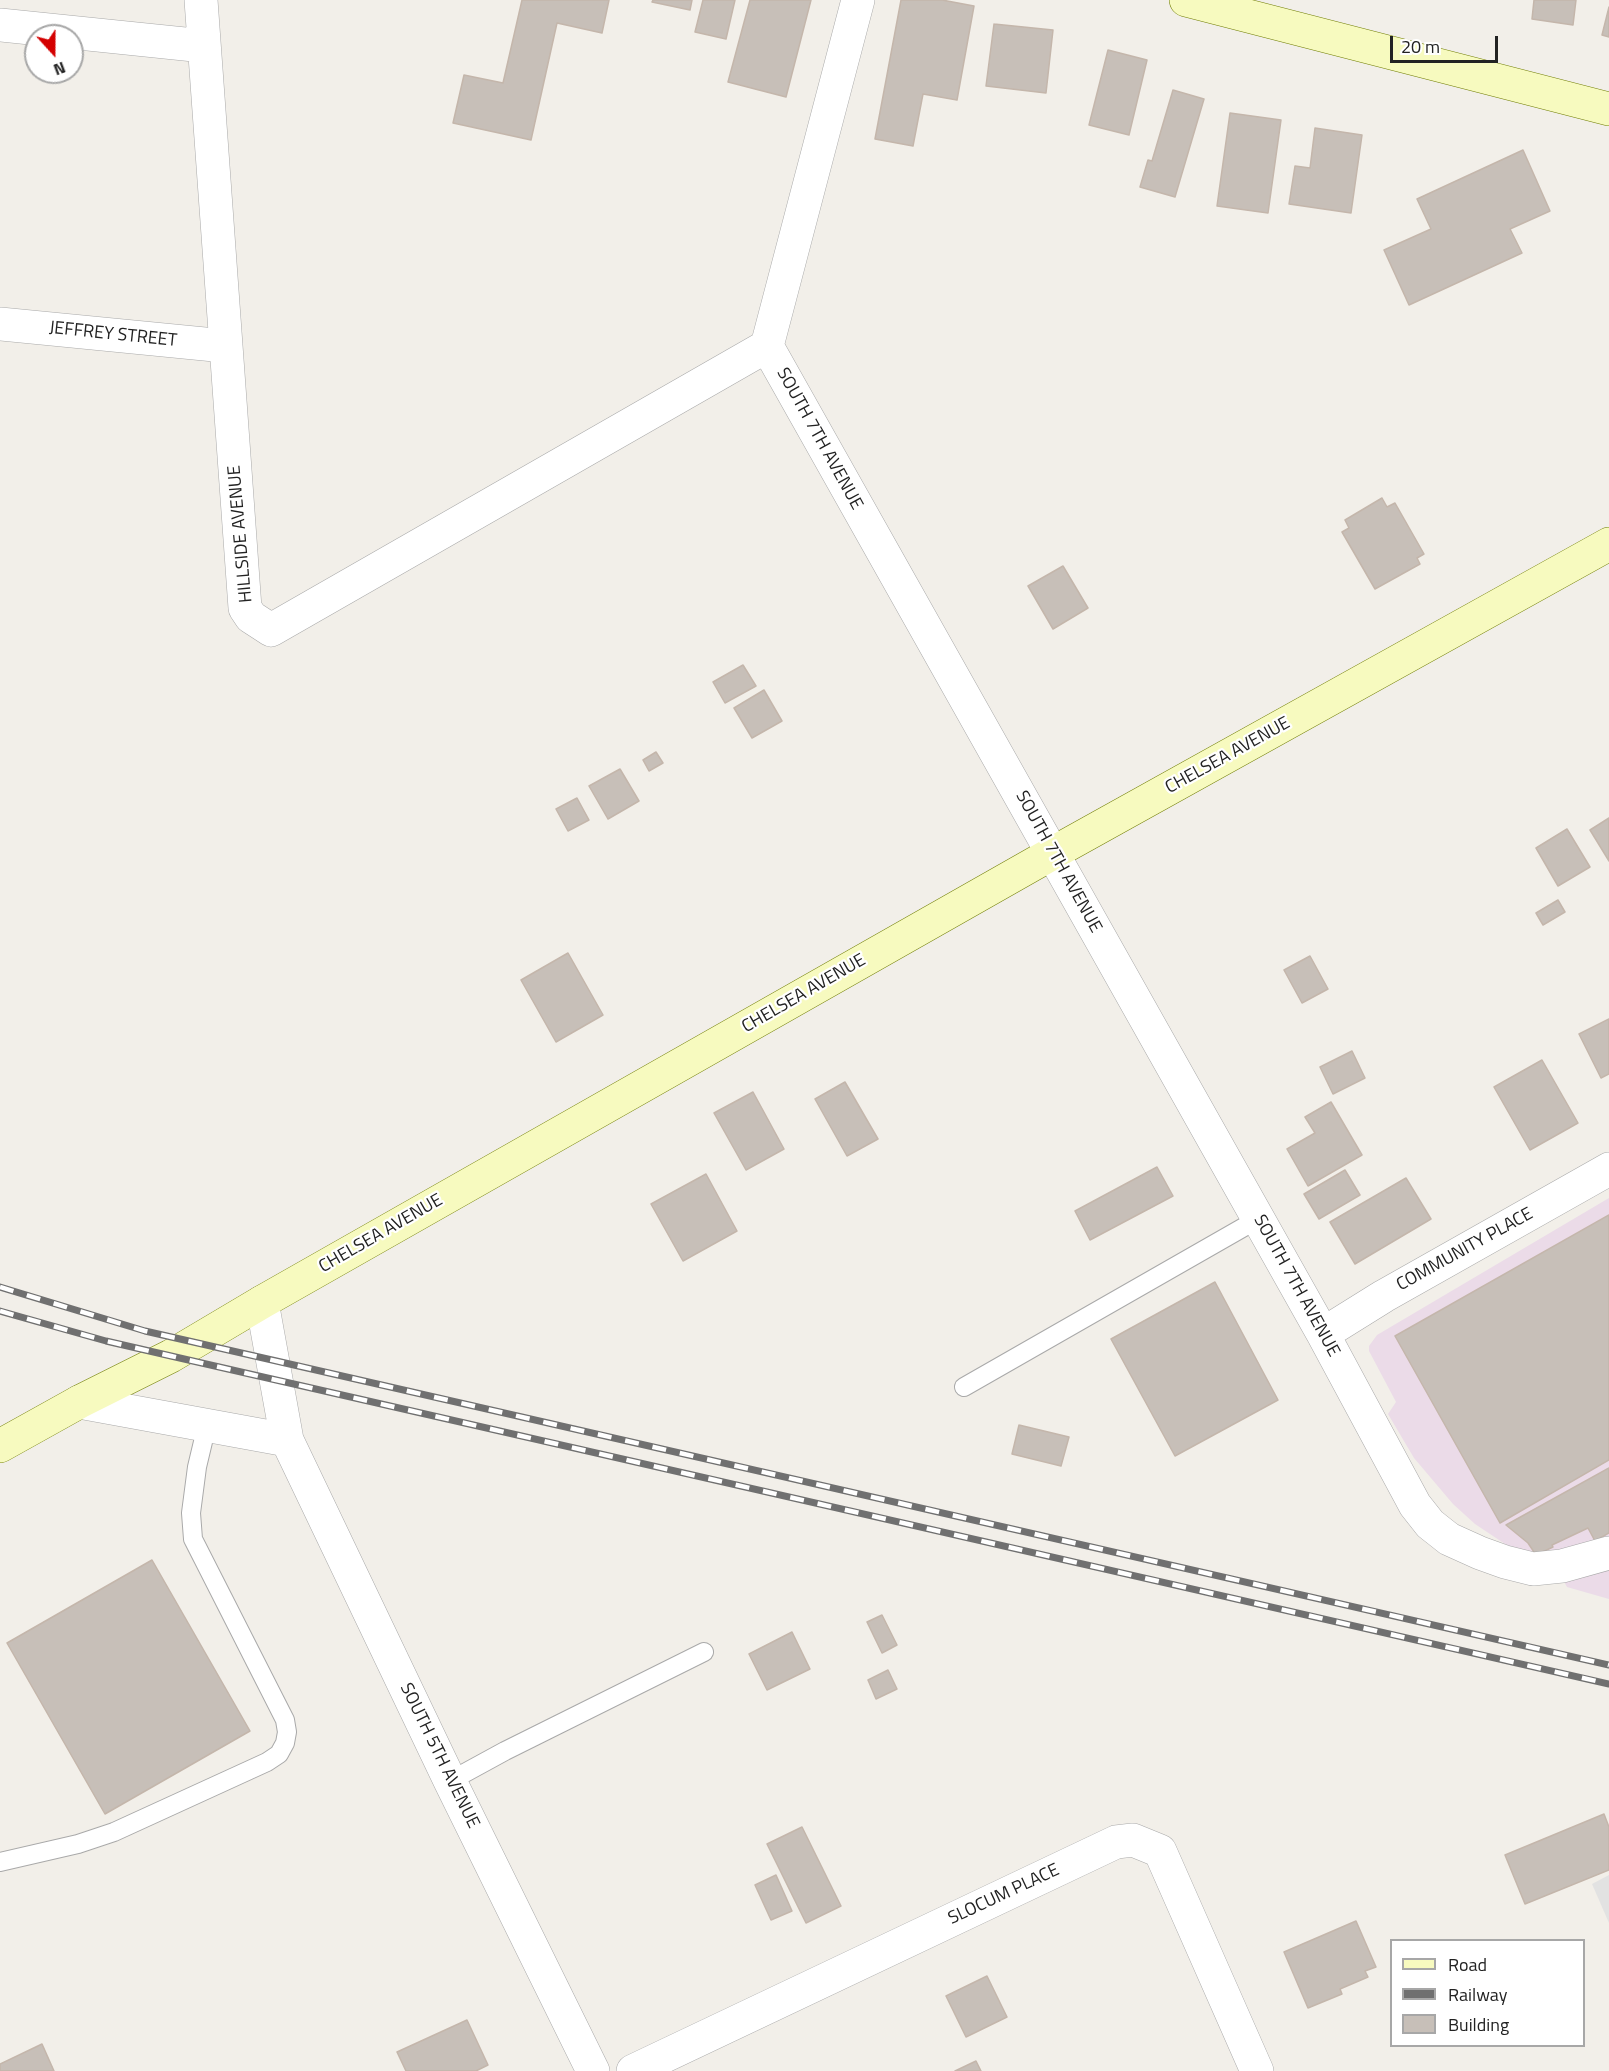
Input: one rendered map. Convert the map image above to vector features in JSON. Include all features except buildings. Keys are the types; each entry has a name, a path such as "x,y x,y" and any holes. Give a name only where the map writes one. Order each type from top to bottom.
{"street":[{"name":"HILLSIDE AVENUE","path":"201,0 245,608 251,617 271,630 767,346"},
{"name":"SOUTH 7TH AVENUE","path":"858,0 767,346 1323,1334 1415,1505 1430,1524 1449,1539 1480,1554 1533,1569 1562,1566 1609,1553"},
{"path":"1186,0 1609,109"},
{"path":"0,25 204,46"},
{"name":"JEFFREY STREET","path":"0,324 225,346"},
{"name":"CHELSEA AVENUE","path":"0,1446 79,1402 171,1356 262,1302 1053,853 1609,544"},
{"name":"COMMUNITY PLACE","path":"1323,1334 1384,1296 1609,1169"},
{"name":"SOUTH 5TH AVENUE","path":"262,1302 287,1440 450,1782 592,2071"},
{"path":"79,1402 287,1440"},
{"name":"SLOCUM PLACE","path":"633,2071 1116,1842 1133,1840 1160,1851 1257,2071"}],"lane":[{"path":"964,1387 1257,1219"},
{"path":"0,1862 78,1844 114,1832 267,1762 279,1754 285,1743 288,1732 285,1720 193,1539 190,1513 197,1467 207,1425"},
{"path":"450,1782 505,1751 704,1652"}],"shaded area":[{"path":"1609,1198 1609,1599 1567,1587 1552,1559 1520,1554 1475,1524 1453,1504 1414,1458 1388,1414 1396,1402 1369,1351 1369,1346 1377,1335"},
{"path":"1609,1875 1609,1923 1592,1884"}],"railway":[{"path":"0,1287 145,1331 1609,1665"},
{"path":"0,1311 106,1341 1609,1684"}]}
